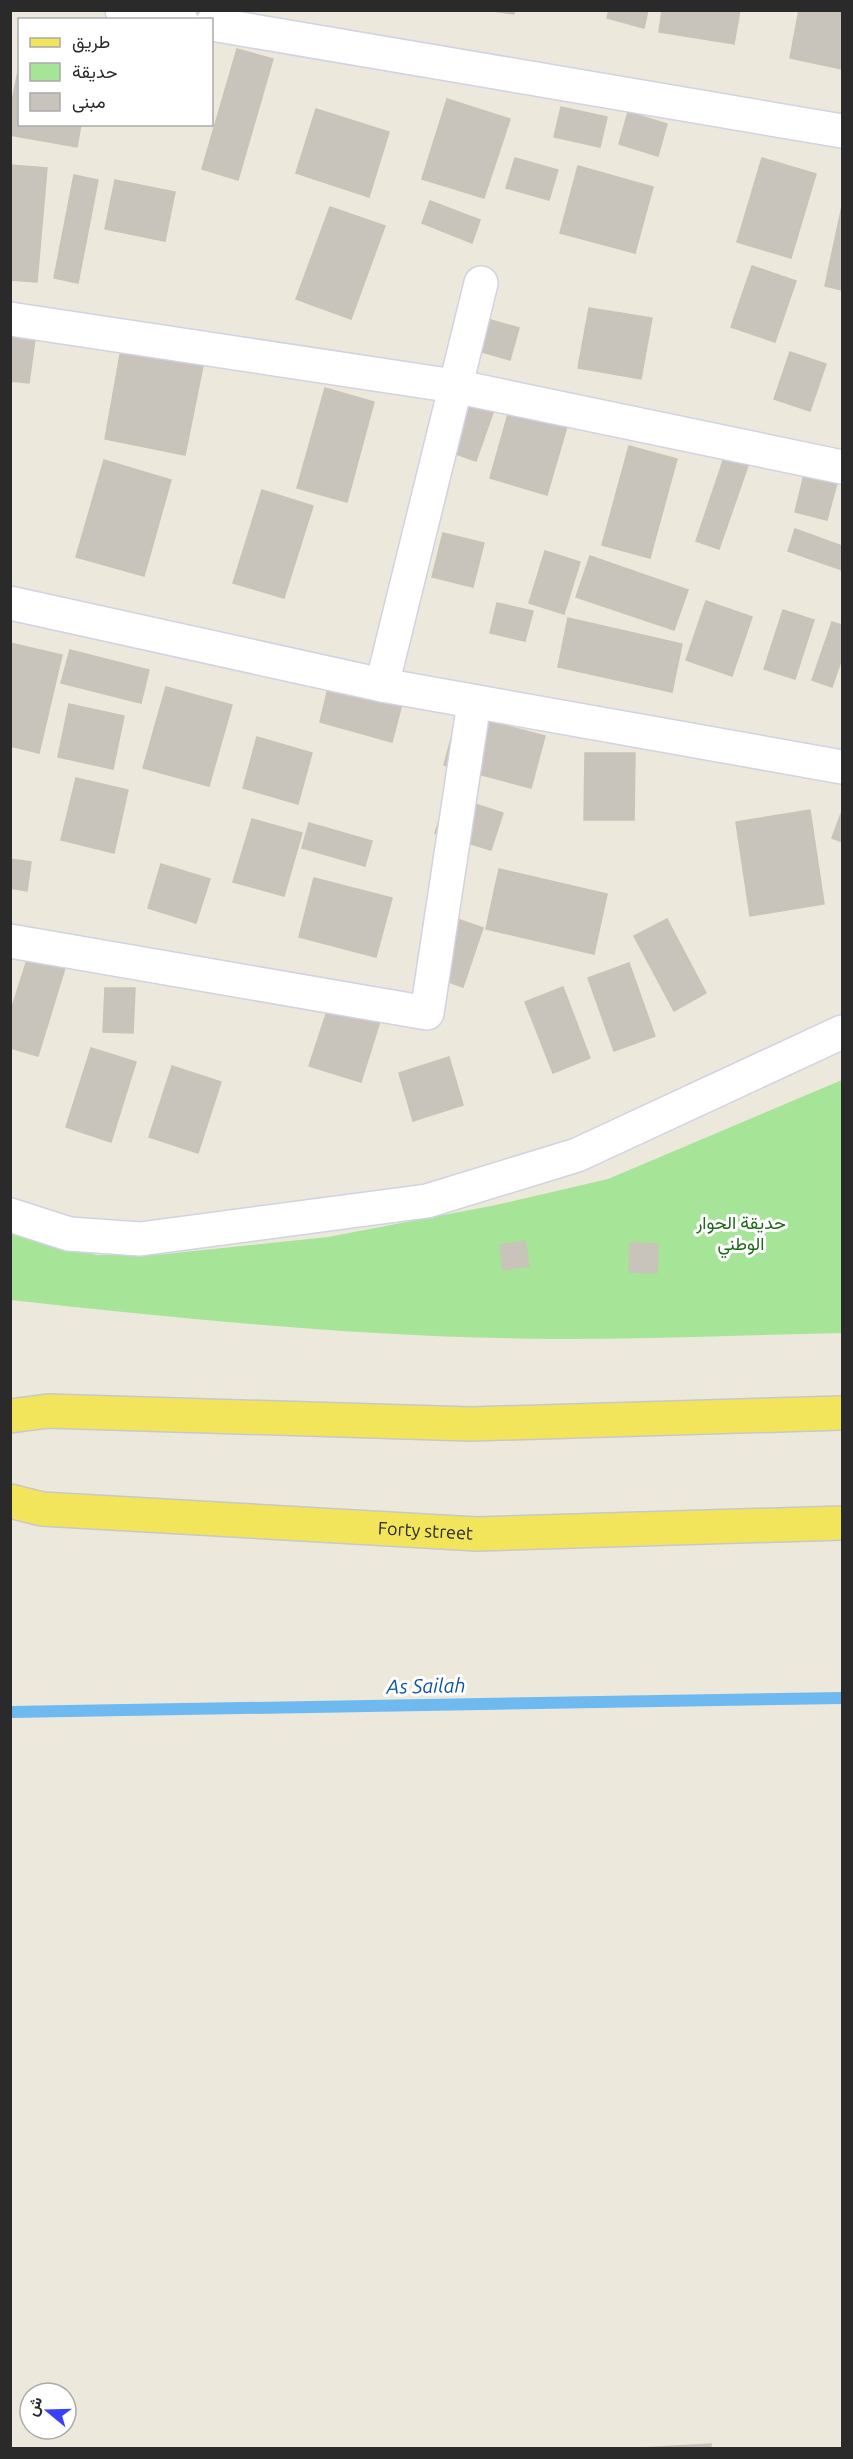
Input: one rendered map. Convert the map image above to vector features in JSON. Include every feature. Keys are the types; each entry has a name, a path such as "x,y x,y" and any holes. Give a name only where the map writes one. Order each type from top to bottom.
{"main road":[{"path":"10,1394 48,1411"},
{"path":"10,1416 48,1411 471,1424 843,1413"},
{"name":"Forty street","path":"10,1501 42,1509 477,1534 843,1523"},
{"path":"10,1516 42,1509"}],"street":[{"path":"122,10 169,18"},
{"path":"213,24 271,22 843,131"},
{"path":"382,685 481,283"},
{"path":"10,319 454,386 843,467"},
{"path":"10,603 382,685 843,767"},
{"path":"10,941 427,1013 474,703"},
{"path":"10,1215 69,1234 140,1239 426,1201 577,1155 843,1032"}],"green space":[{"name":"حديقة الحوار الوطني","path":"842,1080 842,1333 664,1338 489,1338 215,1321 11,1300 11,1225 96,1255 156,1255 328,1237 496,1205 608,1179"}],"building":[{"path":"486,10 514,10 514,14"},
{"path":"609,10 648,10 644,28 607,18"},
{"path":"662,10 740,10 734,44 659,32"},
{"path":"799,10 842,10 842,69 790,58"},
{"path":"237,49 273,59 238,180 202,169"},
{"path":"18,71 18,126 81,126 77,147 10,135 10,112"},
{"path":"447,99 510,119 484,198 422,179"},
{"path":"561,107 607,117 600,147 554,137"},
{"path":"316,109 389,132 369,197 296,173"},
{"path":"628,112 667,124 658,156 619,144"},
{"path":"515,158 558,170 549,200 506,188"},
{"path":"762,158 816,174 791,258 737,242"},
{"path":"10,165 47,168 37,282 10,280"},
{"path":"578,166 653,187 635,253 560,233"},
{"path":"74,175 98,180 78,283 54,278"},
{"path":"115,180 175,192 165,241 105,229"},
{"path":"430,201 480,220 472,243 422,223"},
{"path":"842,206 842,290 825,286"},
{"path":"330,207 385,226 351,319 296,299"},
{"path":"752,266 796,281 775,342 731,327"},
{"path":"589,308 652,318 641,379 578,368"},
{"path":"484,318 519,328 510,360 475,350"},
{"path":"10,336 35,339 29,383 10,381"},
{"path":"122,344 204,361 185,455 105,439"},
{"path":"790,352 826,364 810,411 774,399"},
{"path":"325,388 374,402 347,502 297,488"},
{"path":"461,395 495,407 476,461 442,449"},
{"path":"510,407 568,423 547,495 490,478"},
{"path":"629,446 677,459 650,558 602,545"},
{"path":"726,452 750,460 719,549 696,541"},
{"path":"104,460 171,480 144,576 76,557"},
{"path":"804,475 837,483 827,520 795,512"},
{"path":"262,490 313,506 284,598 233,583"},
{"path":"795,529 842,546 842,570 788,551"},
{"path":"443,533 484,543 473,587 432,577"},
{"path":"545,551 580,562 564,614 529,603"},
{"path":"590,556 688,590 674,630 576,597"},
{"path":"706,601 752,617 732,676 686,660"},
{"path":"497,603 533,611 525,641 490,633"},
{"path":"783,610 814,620 795,679 764,669"},
{"path":"568,618 682,644 672,692 558,667"},
{"path":"832,622 842,625 842,658 832,687 812,680"},
{"path":"10,643 62,655 39,753 10,746"},
{"path":"70,650 149,670 141,703 61,683"},
{"path":"329,684 402,704 392,742 320,722"},
{"path":"166,687 232,705 209,786 143,768"},
{"path":"69,704 124,716 113,769 58,757"},
{"path":"458,713 545,736 531,788 444,765"},
{"path":"257,737 312,753 298,804 243,788"},
{"path":"585,753 635,753 634,820 584,820"},
{"path":"76,778 128,790 114,853 61,840"},
{"path":"447,795 503,813 491,850 435,833"},
{"path":"810,810 824,904 750,916 736,822"},
{"path":"842,811 842,842 832,838"},
{"path":"252,819 302,833 284,896 233,882"},
{"path":"309,823 372,841 365,866 302,848"},
{"path":"10,859 31,862 27,891 10,888"},
{"path":"161,864 210,879 196,923 148,908"},
{"path":"499,869 607,894 594,954 486,929"},
{"path":"314,878 392,898 376,957 299,937"},
{"path":"443,914 483,928 463,987 423,973"},
{"path":"667,919 706,993 674,1011 634,936"},
{"path":"28,957 65,968 38,1056 10,1048 10,1013"},
{"path":"629,963 655,1036 614,1051 588,978"},
{"path":"563,987 590,1058 553,1073 525,1002"},
{"path":"105,988 135,988 133,1033 103,1032"},
{"path":"330,1002 381,1018 361,1082 309,1066"},
{"path":"91,1048 136,1062 111,1142 66,1127"},
{"path":"449,1057 463,1105 413,1121 399,1073"},
{"path":"172,1066 221,1082 198,1153 149,1137"},
{"path":"525,1241 529,1266 503,1270 500,1245"},
{"path":"630,1243 658,1244 657,1273 629,1272"},
{"path":"711,2444 711,2448 640,2448"}],"waterway":[{"name":"As Sailah","path":"10,1712 842,1698"}]}
